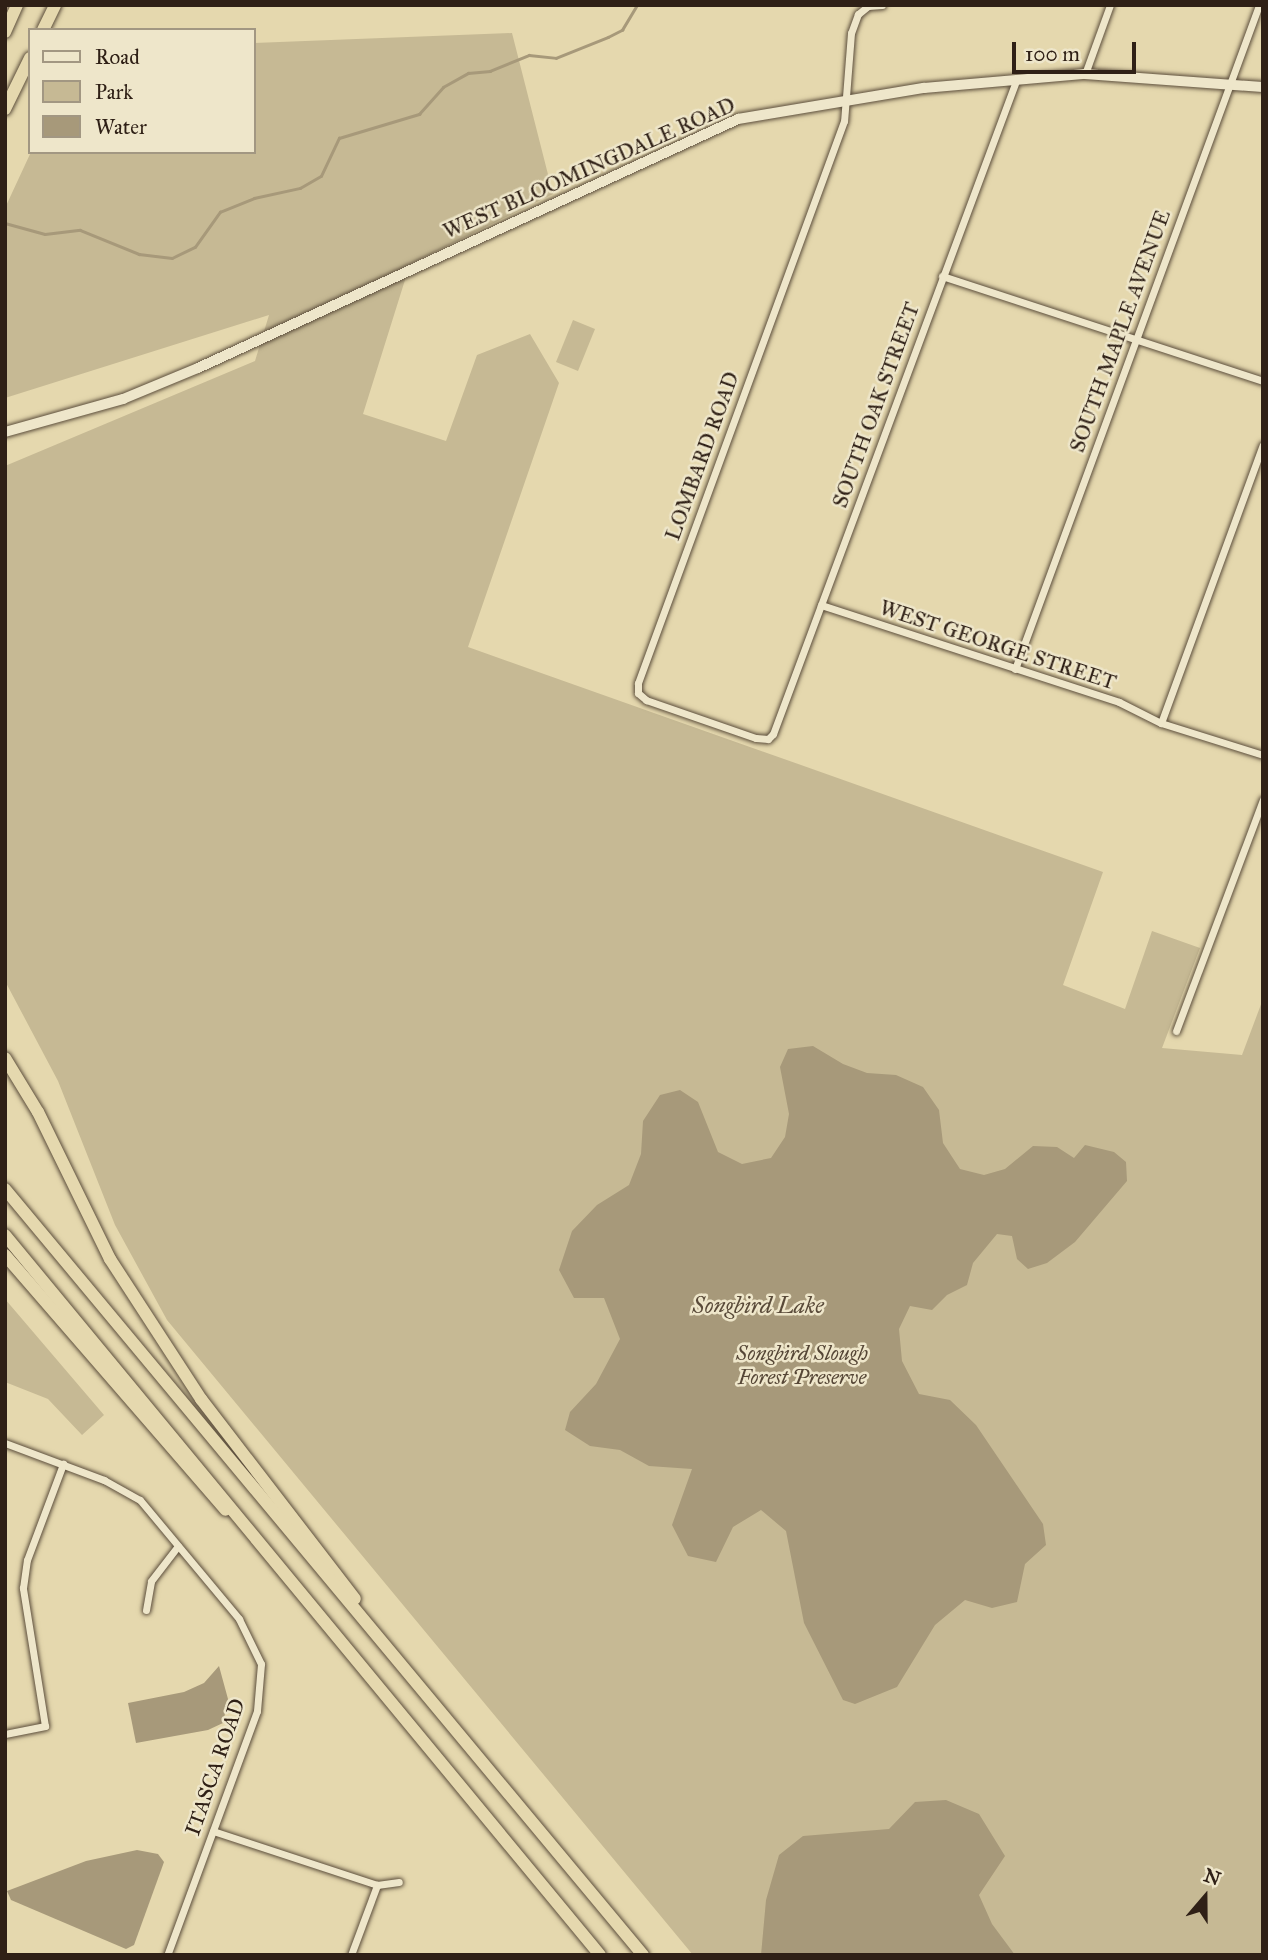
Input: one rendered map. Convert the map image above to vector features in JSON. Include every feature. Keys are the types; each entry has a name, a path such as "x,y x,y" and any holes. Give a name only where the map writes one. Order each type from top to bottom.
{"highway":[{"path":"5,32 17,5"},
{"path":"44,28 55,5"},
{"path":"5,109 28,62"},
{"path":"5,117 20,79"},
{"path":"5,1058 38,1112 110,1259 201,1399 391,1650"},
{"path":"5,1189 262,1501 391,1650 643,1955"},
{"path":"5,1235 230,1503 262,1548"},
{"path":"5,1255 200,1483 262,1548 600,1955"}],"street":[{"path":"854,5 861,12"},
{"path":"847,99 851,33 861,12 882,5"},
{"path":"1085,74 1110,5"},
{"name":"SOUTH MAPLE AVENUE","path":"1015,669 1259,5"},
{"name":"WEST BLOOMINGDALE ROAD","path":"5,432 123,399 198,368 727,124 847,99 1085,74 1263,87"},
{"name":"SOUTH OAK STREET","path":"768,739 821,605 1016,81"},
{"name":"LOMBARD ROAD","path":"768,739 646,700 637,688 844,121 847,99"},
{"path":"942,275 1263,381"},
{"path":"1161,723 1263,445"},
{"name":"WEST GEORGE STREET","path":"821,605 1119,702 1161,723 1263,755"},
{"path":"1176,1031 1263,800"},
{"name":"ITASCA ROAD","path":"5,1443 124,1489 140,1500 239,1619 261,1664 257,1712 167,1955"},
{"path":"5,1734 45,1726 23,1588 27,1560 63,1464"},
{"path":"146,1610 151,1581 178,1546"},
{"path":"213,1831 377,1885 399,1882"},
{"path":"351,1955 377,1885"}],"green space":[{"name":"Songbird Slough Forest Preserve","path":"512,33 553,194 410,264 363,414 446,441 477,355 530,334 559,383 468,647 1103,872 1063,985 1125,1009 1152,931 1200,948 1162,1048 1242,1055 1263,999 1263,1955 693,1955 167,1320 115,1225 58,1081 5,981 5,466 255,361 269,315 5,398 5,208 30,154 256,154 256,43"},
{"path":"573,320 595,329 578,371 556,362"},
{"path":"5,1299 104,1415 82,1435 48,1399 5,1382"}],"water":[{"name":"Songbird Lake","path":"813,1046 843,1064 867,1073 896,1075 923,1087 939,1110 943,1143 960,1169 984,1175 1005,1169 1033,1146 1057,1147 1074,1158 1085,1145 1114,1152 1126,1162 1127,1181 1075,1242 1047,1263 1028,1269 1017,1259 1012,1236 997,1234 973,1263 967,1285 947,1295 932,1310 910,1306 899,1329 902,1361 919,1394 950,1400 976,1425 1043,1524 1046,1545 1025,1564 1017,1602 992,1608 965,1600 935,1625 897,1687 855,1704 843,1700 804,1623 786,1531 761,1510 733,1527 716,1562 688,1556 672,1525 692,1469 649,1466 620,1450 590,1446 565,1430 570,1412 596,1384 620,1339 604,1298 574,1298 559,1270 572,1231 597,1205 629,1185 641,1154 643,1121 660,1095 680,1090 698,1102 718,1152 742,1164 771,1158 785,1137 789,1114 780,1067 788,1049"},
{"path":"219,1666 228,1699 223,1723 208,1730 136,1743 128,1703 184,1692 204,1683"},
{"path":"946,1800 979,1814 1005,1856 979,1895 992,1924 1015,1955 761,1955 766,1900 779,1855 803,1836 889,1829 915,1802"},
{"path":"137,1850 158,1854 164,1862 134,1945 126,1949 11,1900 7,1891 86,1861"}],"waterway":[{"path":"5,223 45,234 80,230 139,254 172,258 195,247 220,212 254,198 300,188 321,176 339,138 419,114 443,87 468,73 490,71 529,55 556,58 608,37 622,30 637,5"}]}
